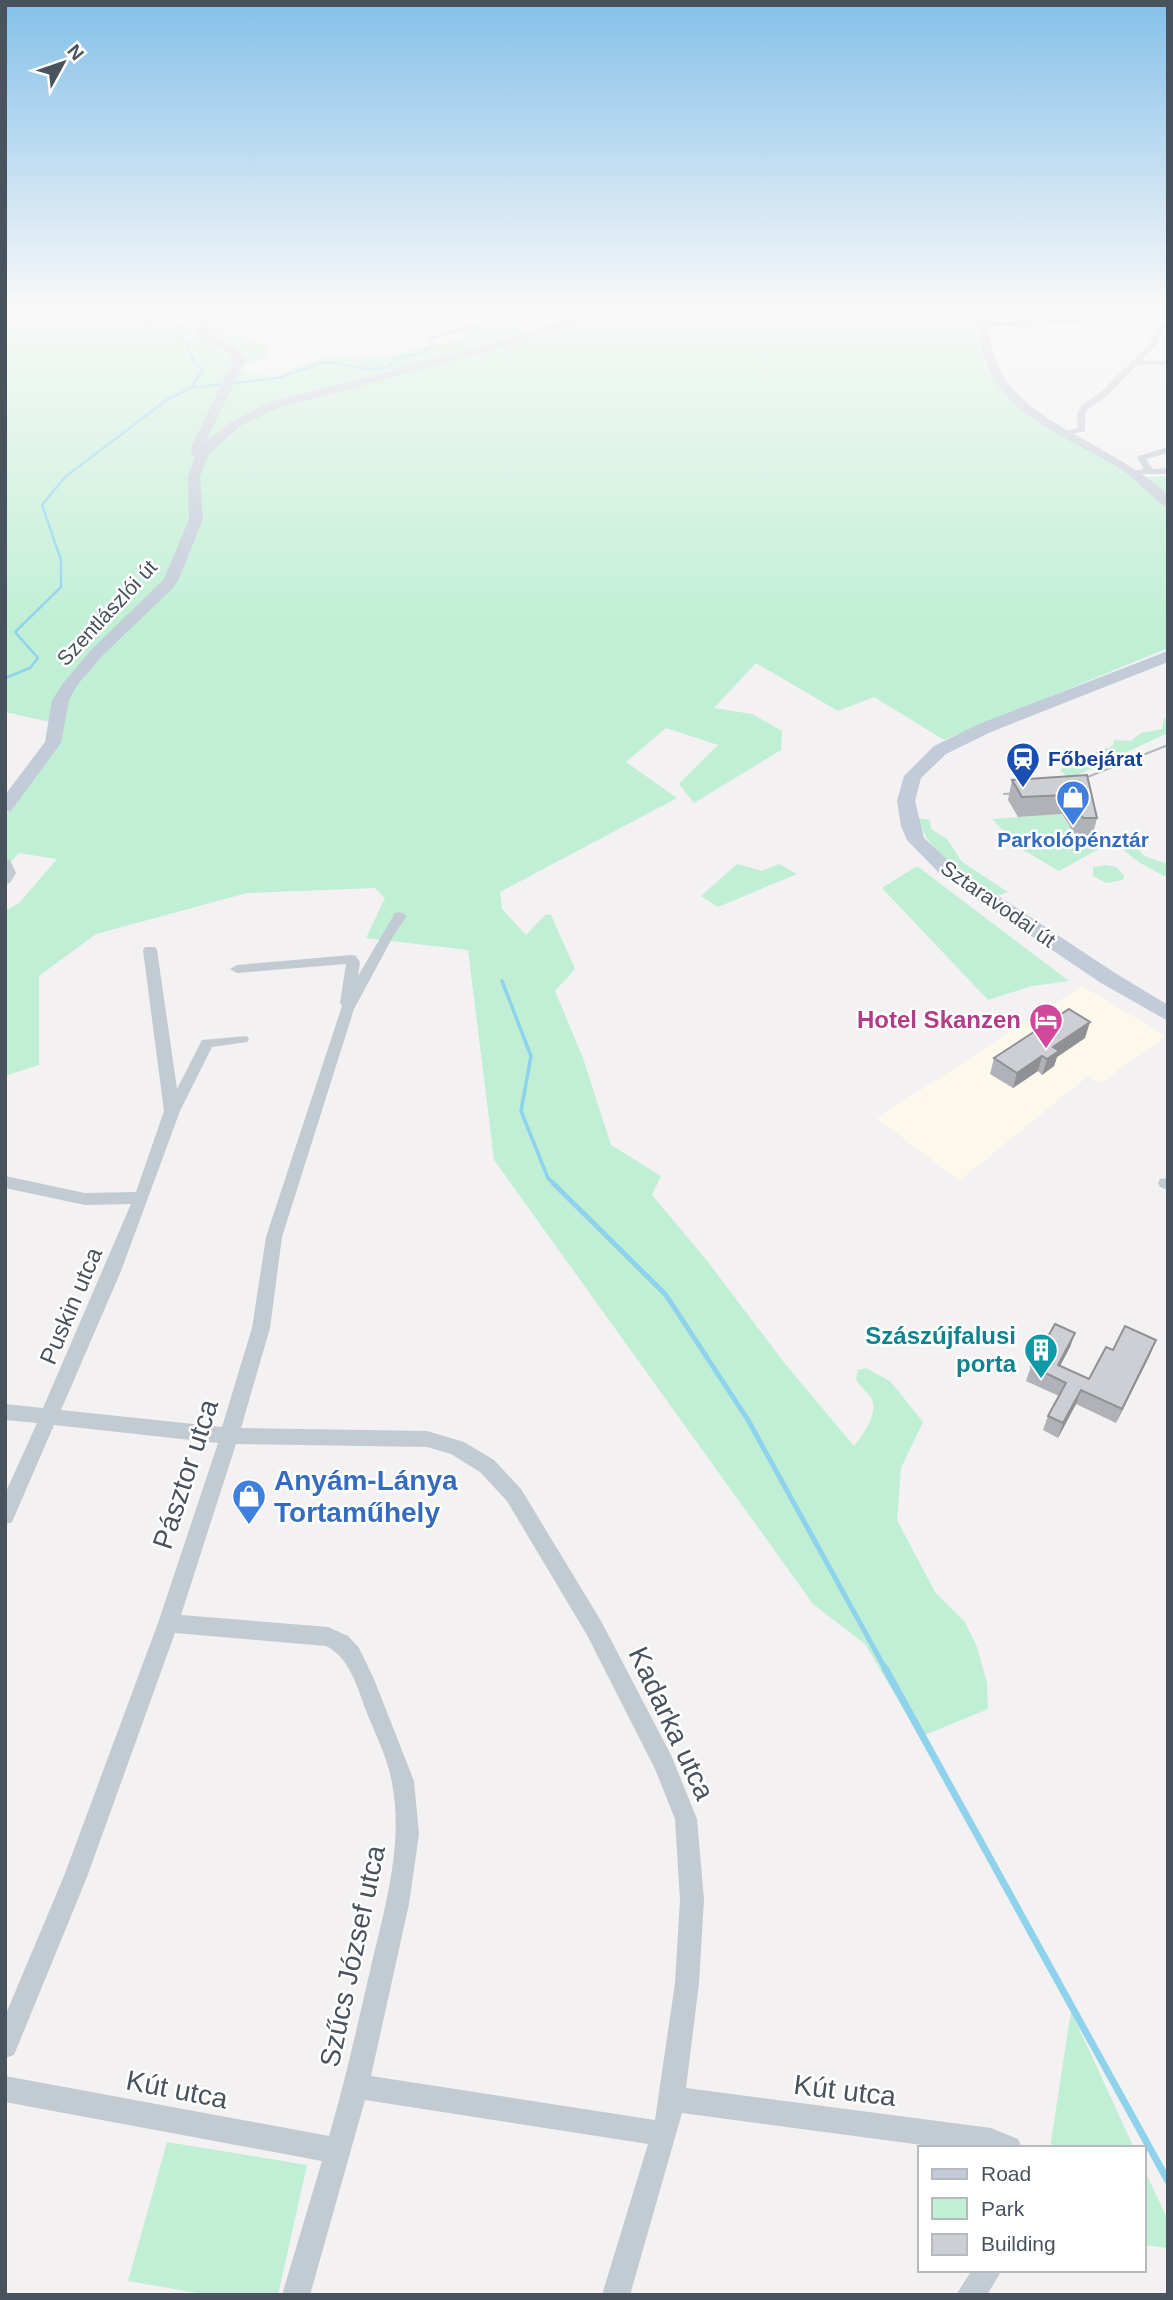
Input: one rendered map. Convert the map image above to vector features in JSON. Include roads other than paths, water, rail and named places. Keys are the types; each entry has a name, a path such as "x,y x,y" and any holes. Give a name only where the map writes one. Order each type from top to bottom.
{"main road":[{"name":"Szentlászlói út","path":"5,807 53,743 57,734 62,696 83,668 176,573 196,522 194,477 200,460 196,452 213,415"},
{"path":"200,460 231,425 249,415"},
{"path":"1040,415 1134,472 1168,503"}],"street":[{"path":"1069,433 1082,429 1081,415"},
{"path":"1151,471 1141,458 1168,450"},
{"path":"1134,472 1168,471"},
{"name":"Sztaravodai út","path":"1168,656 985,728 940,750 913,776 906,801 916,839 949,872 1108,978 1168,1014"},
{"path":"5,863 10,873 5,880"},
{"name":"Pásztor utca","path":"5,2046 75,1877 168,1623 261,1328 274,1237 347,1009 400,916"},
{"name":"Puskin utca","path":"150,950 172,1111"},
{"path":"237,970 351,959 354,962 347,1009"},
{"name":"Puskin utca","path":"5,1516 50,1417 142,1198 172,1111 207,1043 242,1039"},
{"path":"5,1182 85,1199 142,1198"},
{"name":"Kadarka utca","path":"5,1412 229,1436 427,1439 457,1448 487,1466 514,1495 594,1628 663,1763 686,1819 692,1899 687,1983 672,2099 616,2295"},
{"name":"Szűcs József utca","path":"168,1623 328,1637 341,1643 352,1655 367,1686 402,1781 408,1834 397,1903 356,2086 296,2295"},
{"path":"356,2086 664,2134"},
{"name":"Kút utca","path":"5,2089 338,2151"},
{"name":"Kút utca","path":"672,2099 991,2141 1004,2146"},
{"path":"970,2295 987,2272"}],"waterway":[{"path":"5,678 30,668 38,658 15,632 61,587 61,560 42,505 65,477 146,415"},
{"path":"502,981 531,1056 521,1111 548,1178 553,1183"},
{"path":"553,1183 666,1295 748,1420 886,1670"},
{"path":"885,1668 1168,2181"}],"tram line":[{"path":"1070,784 1168,745"},
{"path":"1004,794 1029,792"}],"place":[{"name":"Főbejárat","path":"1023,789"},
{"name":"Parkolópénztár","path":"1073,827"},
{"name":"Hotel Skanzen","path":"1046,1050"},
{"name":"Szászújfalusi porta","path":"1041,1380"},
{"name":"Anyám-Lánya Tortaműhely","path":"249,1526"}]}
